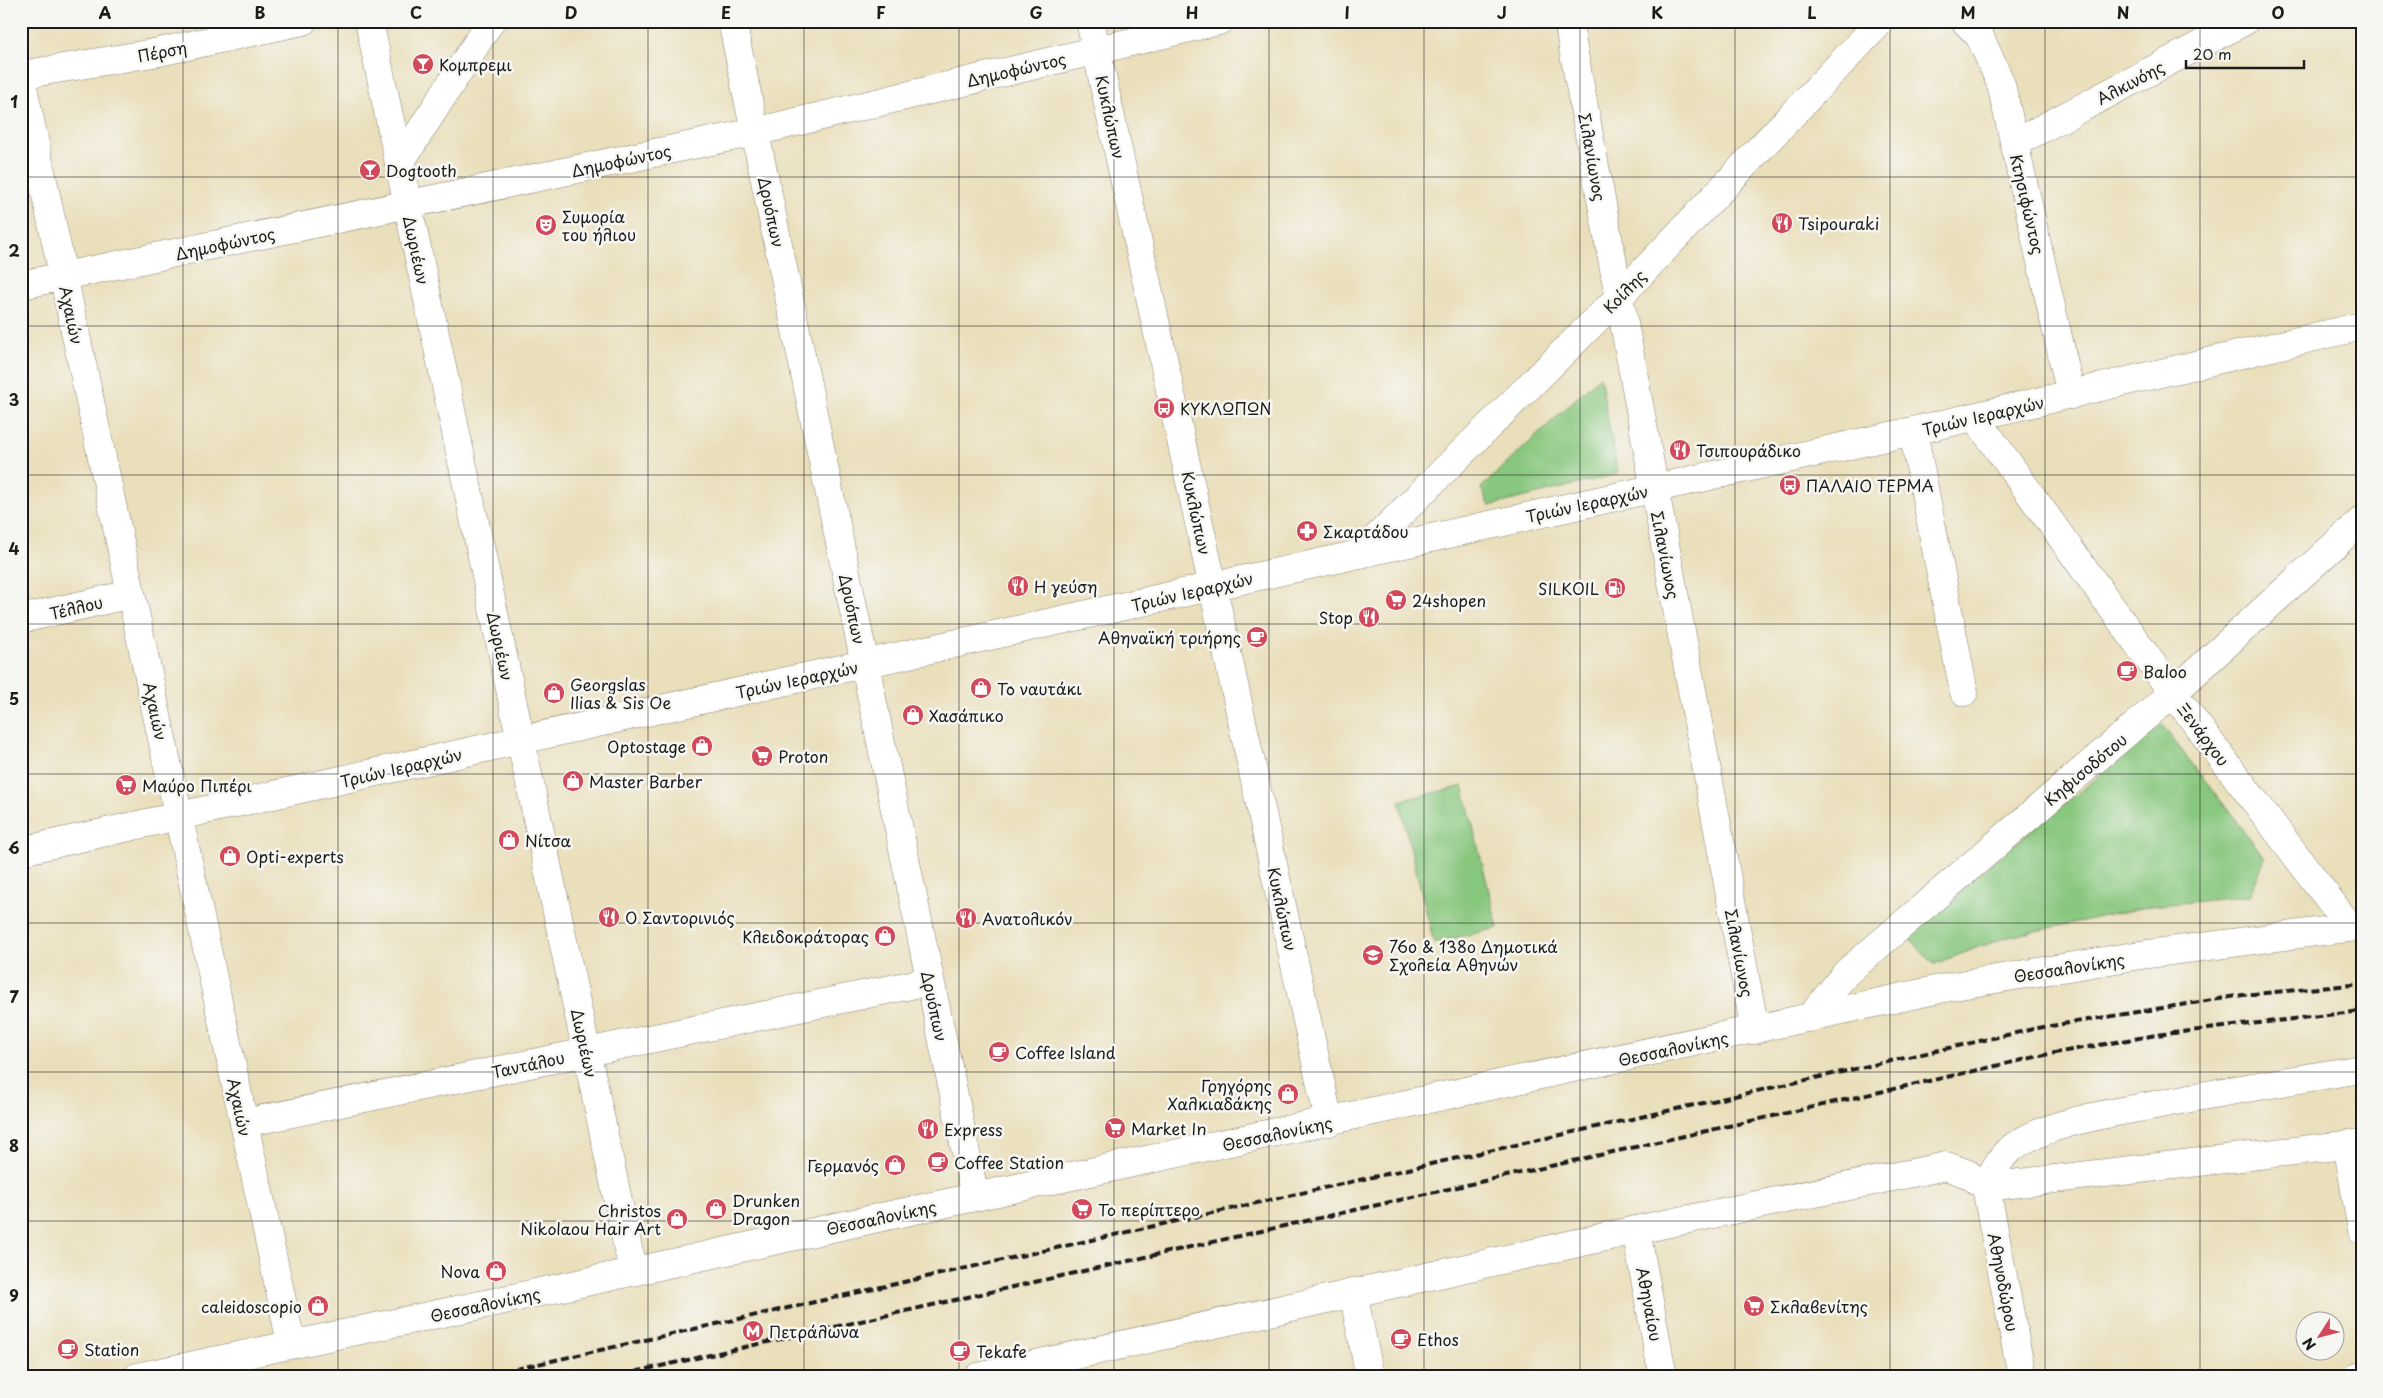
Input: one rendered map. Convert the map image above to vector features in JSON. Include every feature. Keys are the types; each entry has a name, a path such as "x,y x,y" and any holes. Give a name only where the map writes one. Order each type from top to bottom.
{"street":[{"name":"Πέρση","path":"21,76 159,52 303,21"},
{"name":"Δωριέων","path":"369,21 633,1272"},
{"path":"399,164 491,21"},
{"name":"Δρυόπων","path":"732,21 975,1197"},
{"name":"Κυκλώπων","path":"1090,21 1329,1122"},
{"name":"Δημοφώντος","path":"21,285 755,132 1219,21"},
{"name":"Σιλανίωνος","path":"1568,21 1755,1030"},
{"name":"Κοίλης","path":"1360,554 1619,297 1881,21"},
{"name":"Κτησιφώντος","path":"1964,21 1980,37 2001,84 2071,395"},
{"name":"Αλκινόης","path":"2015,143 2245,21"},
{"name":"Αχαιών","path":"21,76 291,1343"},
{"name":"Τριών Ιεραρχών","path":"21,851 1913,431 2362,326"},
{"name":"Ξενάρχου","path":"1975,417 2174,693 2356,927"},
{"path":"1913,431 1964,692"},
{"name":"Κηφισοδότου","path":"1810,1018 1846,972 2174,693 2362,520"},
{"name":"Τέλλου","path":"21,619 131,594"},
{"name":"Θεσσαλονίκης","path":"137,1377 633,1272 1954,986 2140,956 2356,927"},
{"name":"Ταντάλου","path":"244,1123 930,981"},
{"path":"1986,1187 1995,1167 2008,1152 2032,1137 2066,1124 2214,1094 2362,1068"},
{"path":"978,1377 1042,1370 1353,1292 1636,1230 1946,1166 1968,1174 1986,1187 2355,1144 2362,1230"},
{"name":"Αθηνοδώρου","path":"1986,1187 2022,1377"},
{"name":"Αθηναίου","path":"1636,1230 1663,1377"},
{"path":"1353,1292 1370,1377"},
{"path":"2357,1377 2362,1376"}],"green space":[{"path":"1600,376 1618,474 1489,506 1481,488"},
{"path":"2162,725 2265,858 2250,896 2151,906 2004,938 1934,964 1905,933"},
{"path":"1463,786 1498,928 1434,943 1399,801"}],"railway":[{"path":"480,1377 2038,1028 2243,995 2362,984"},
{"path":"612,1377 2049,1054 2156,1035 2362,1011"}],"place":[{"name":"Κομπρεμι","path":"423,64"},
{"name":"Dogtooth","path":"370,170"},
{"name":"Tsipouraki","path":"1782,223"},
{"name":"Συμορία του ήλιου","path":"546,225"},
{"name":"ΚΥΚΛΩΠΩΝ","path":"1164,408"},
{"name":"Τσιπουράδικο","path":"1680,450"},
{"name":"ΠΑΛΑΙΟ ΤΕΡΜΑ","path":"1790,485"},
{"name":"Σκαρτάδου","path":"1307,531"},
{"name":"Η γεύση","path":"1018,586"},
{"name":"SILKOIL","path":"1615,588"},
{"name":"24shopen","path":"1396,600"},
{"name":"Stop","path":"1369,617"},
{"name":"Αθηναϊκή τριήρης","path":"1257,637"},
{"name":"Baloo","path":"2127,671"},
{"name":"Το ναυτάκι","path":"981,688"},
{"name":"Georgslas Ilias & Sis Oe","path":"554,693"},
{"name":"Χασάπικο","path":"913,715"},
{"name":"Optostage","path":"702,746"},
{"name":"Proton","path":"762,756"},
{"name":"Master Barber","path":"573,781"},
{"name":"Μαύρο Πιπέρι","path":"126,785"},
{"name":"Νίτσα","path":"509,840"},
{"name":"Opti-experts","path":"230,856"},
{"name":"Ο Σαντορινιός","path":"609,917"},
{"name":"Ανατολικόν","path":"966,918"},
{"name":"Κλειδοκράτορας","path":"885,936"},
{"name":"76ο & 138ο Δημοτικά Σχολεία Αθηνών","path":"1373,955"},
{"name":"Coffee Island","path":"999,1052"},
{"name":"Γρηγόρης Χαλκιαδάκης","path":"1288,1094"},
{"name":"Market In","path":"1115,1128"},
{"name":"Express","path":"928,1129"},
{"name":"Coffee Station","path":"938,1162"},
{"name":"Γερμανός","path":"895,1165"},
{"name":"Drunken Dragon","path":"716,1209"},
{"name":"Το περίπτερο","path":"1082,1209"},
{"name":"Christos Nikolaou Hair Art","path":"677,1219"},
{"name":"Nova","path":"496,1271"},
{"name":"caleidoscopio","path":"318,1306"},
{"name":"Σκλαβενίτης","path":"1754,1306"},
{"name":"Πετράλωνα","path":"753,1331"},
{"name":"Ethos","path":"1401,1339"},
{"name":"Station","path":"68,1349"},
{"name":"Tekafe","path":"960,1351"}]}
